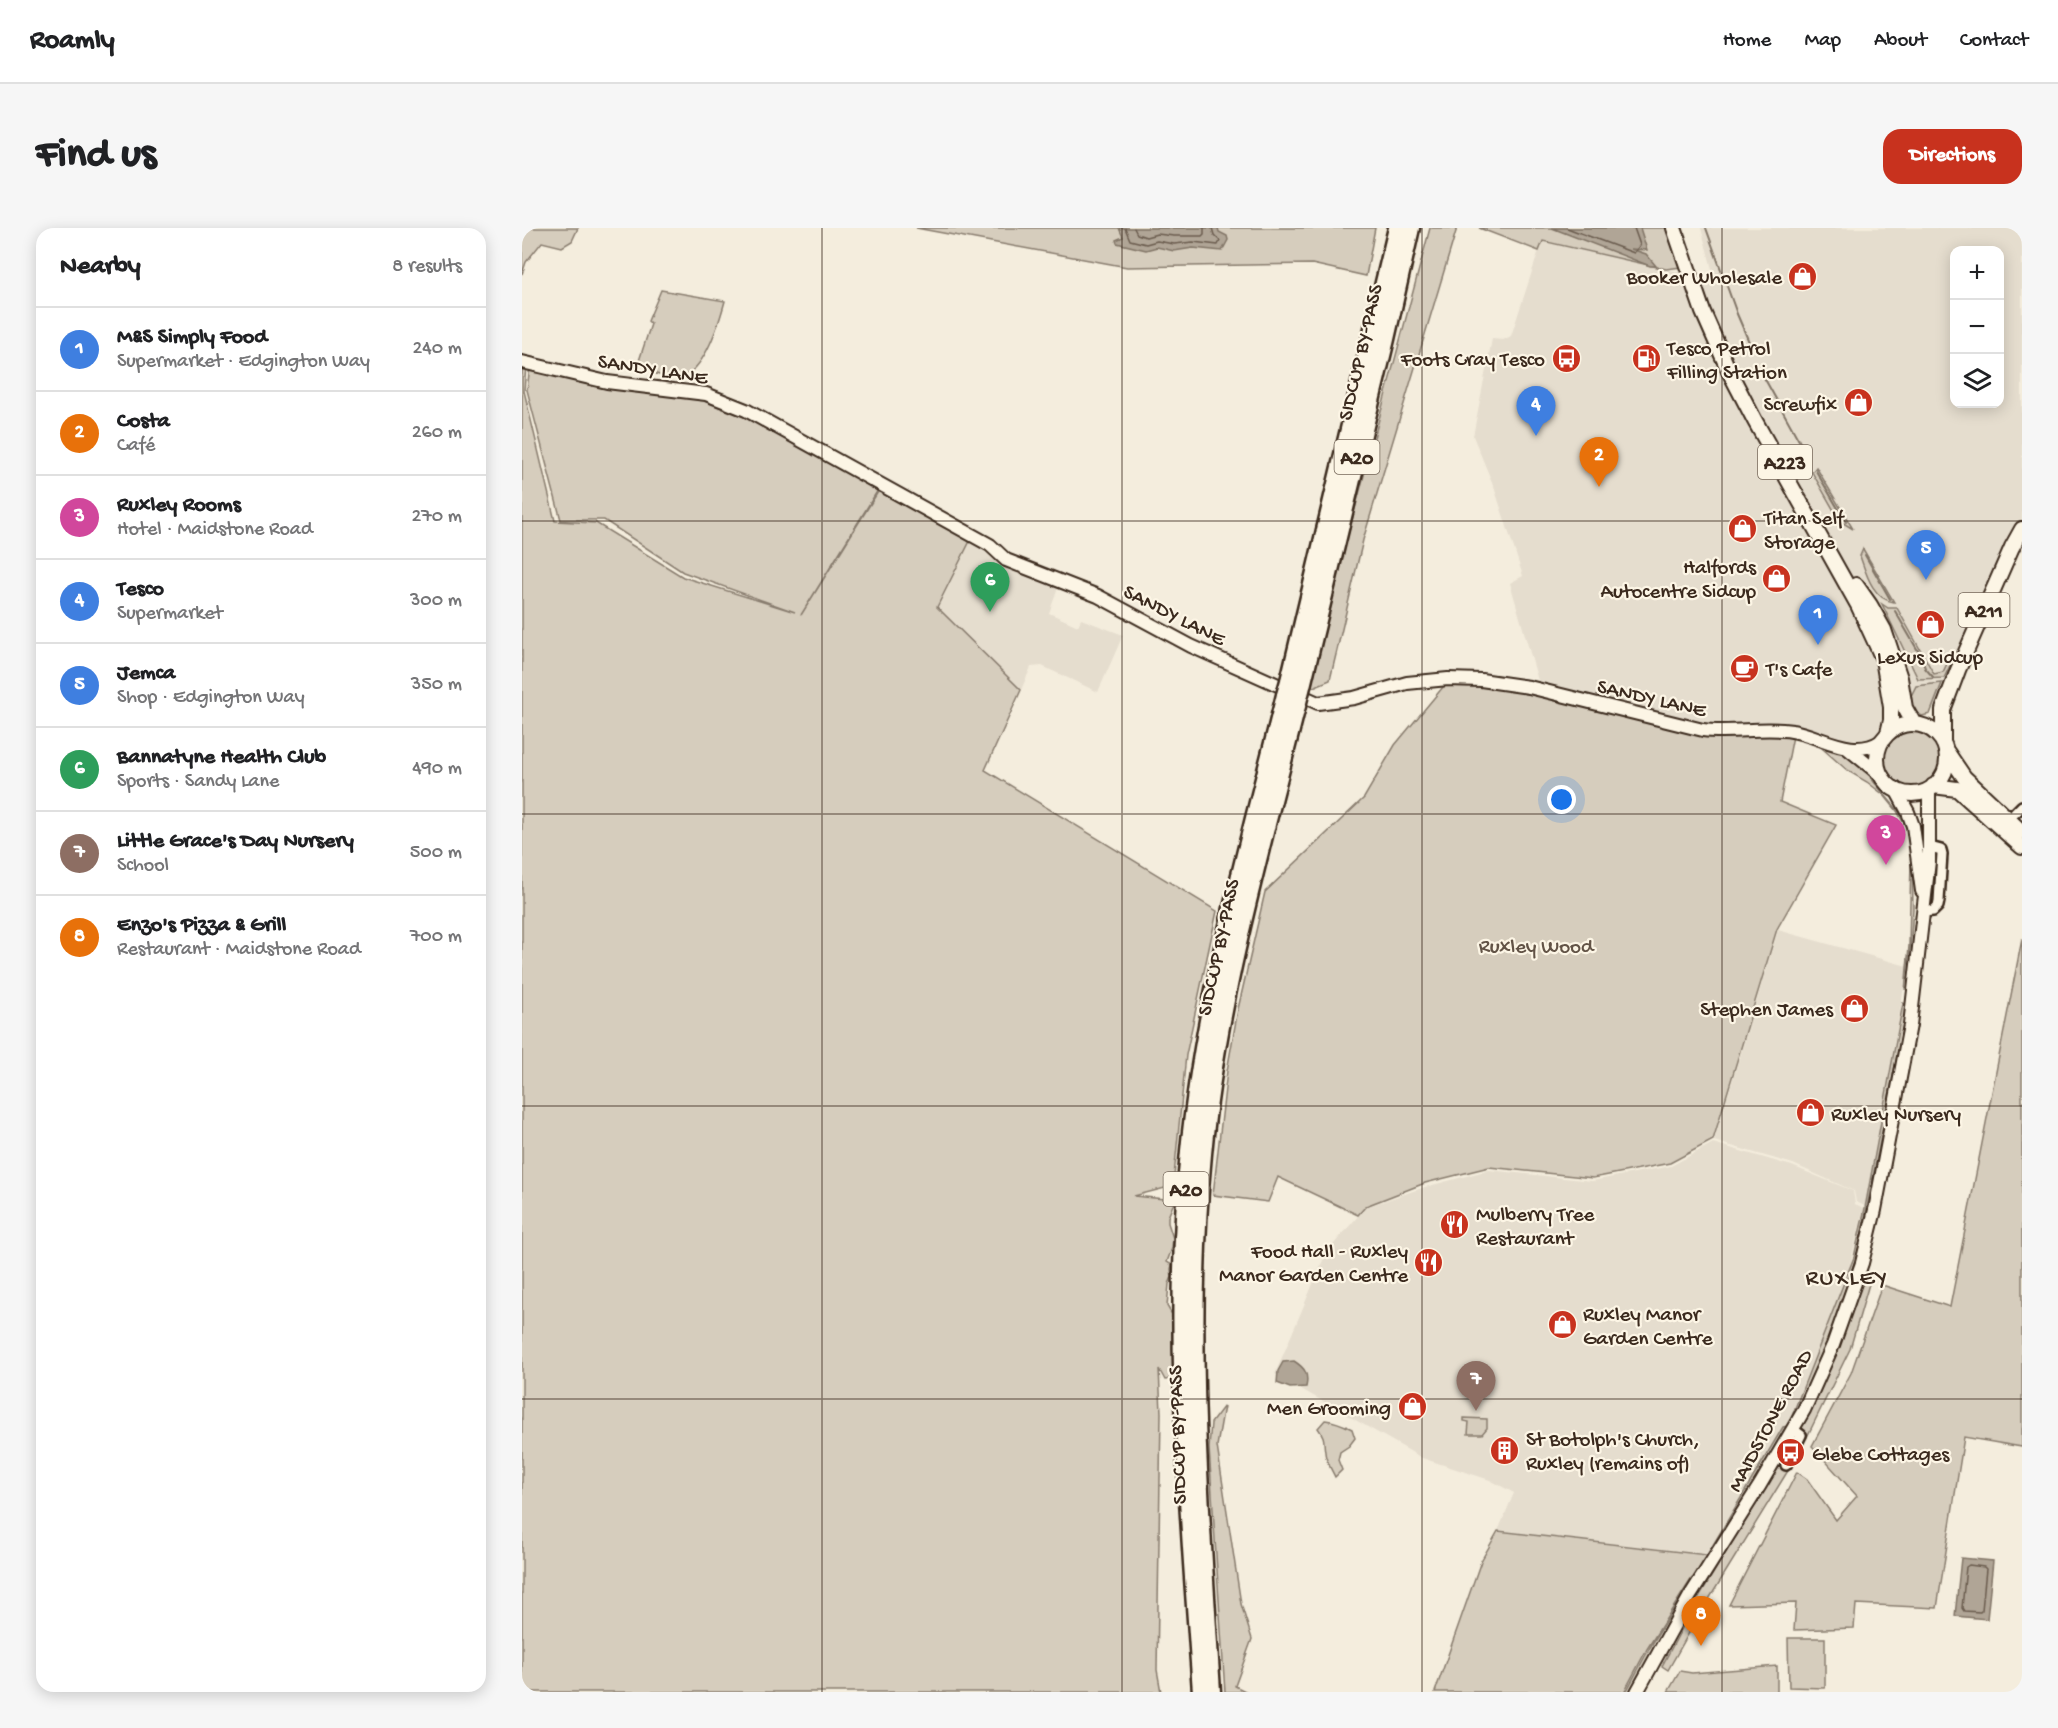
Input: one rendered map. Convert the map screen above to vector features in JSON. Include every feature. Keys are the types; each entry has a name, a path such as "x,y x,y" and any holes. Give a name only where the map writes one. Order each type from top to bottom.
{"highway":[{"name":"SIDCUP BY-PASS","path":"1212,1692 1198,1470 1196,1241 1203,1152 1215,1064 1236,955 1397,228"},
{"name":"SIDCUP BY-PASS","path":"1200,1692 1186,1474 1182,1342 1183,1241 1189,1150 1201,1061 1223,952 1386,339 1411,228"},
{"name":"A20","path":"1386,339 1406,284 1422,228"}],"main road":[{"name":"A223","path":"1674,228 1702,312 1719,348 1757,412 1796,495 1862,603 1884,630 1893,653 1905,708 1915,724"},
{"name":"A223","path":"1682,228 1692,262 1732,369 1741,385 1740,392 1844,565 1844,572 1862,603 1883,659 1891,707 1891,720 1885,737"},
{"name":"A223","path":"1692,262 1691,265 1721,346 1719,348"},
{"name":"A211","path":"1944,746 1943,710 1958,670 2022,529"},
{"path":"1943,710 1930,720 1903,726 1885,737 1878,763 1882,777 1895,788 1913,794 1931,788 1957,789 2022,847"},
{"path":"1915,724 1935,732 1958,769 1970,783 2022,832"},
{"path":"1931,788 1945,770 1947,761 1944,746"}],"street":[{"name":"SANDY LANE","path":"522,362 607,382 706,394 746,410 990,545 1006,560 1098,596 1191,646 1318,703 1354,698 1407,683 1448,679 1481,680 1529,687 1684,727 1720,732 1790,730 1846,747 1867,748 1885,737"},
{"name":"SANDY LANE","path":"1846,747 1882,777"},
{"name":"MAIDSTONE ROAD","path":"1895,788 1913,826 1918,871 1924,898"},
{"name":"MAIDSTONE ROAD","path":"1637,1692 1690,1596 1804,1410 1833,1345 1862,1263 1875,1210 1910,1025 1930,847 1931,788"},
{"path":"1923,912 1933,911 1939,902 1942,854 1941,850 1930,847"},
{"path":"1786,1465 1801,1435 1793,1429"}],"shaded area":[{"path":"1701,228 2022,228 2022,522 1940,703 1870,739 1845,740 1795,727 1720,731 1539,684 1510,583 1523,576 1494,487 1473,436 1492,339 1503,340 1511,336 1542,241 1715,280"},
{"path":"971,539 1017,573 1058,588 1049,613 1078,626 1081,619 1123,635 1098,692 1042,666 1031,667 1021,690 936,607"},
{"path":"1778,930 1907,966 1865,1206 1856,1202 1854,1191 1793,1164 1714,1141"},
{"name":"Ruxley Manor Garden Centre","path":"1713,1143 1792,1166 1853,1191 1855,1204 1864,1208 1847,1276 1788,1426 1783,1427 1707,1554 1498,1531 1514,1493 1490,1480 1422,1458 1275,1374 1326,1253 1366,1207 1425,1187 1489,1170 1592,1181 1671,1166"}],"green space":[{"path":"522,228 578,228 572,241 562,247 542,242 526,262 522,274"},
{"path":"916,228 1375,228 1366,276 1312,264 1127,267"},
{"path":"1430,228 1457,228 1363,540 1330,680 1311,688 1347,539"},
{"path":"1479,228 1669,228 1681,267 1666,269 1543,241 1539,251"},
{"path":"661,290 725,301 715,333 704,356 690,373 678,378 653,373 652,368 638,364 651,324 648,321"},
{"path":"522,365 526,366 524,391 555,521 596,523 683,577 795,612 683,572 604,520 561,520 527,390 530,366 706,395 881,485 801,615 881,487 971,539 937,607 1021,690 985,770 1217,911 1186,1055 1173,1186 1134,1196 1175,1200 1168,1217 1173,1238 1167,1262 1172,1265 1172,1277 1167,1306 1174,1318 1174,1370 1171,1379 1165,1380 1159,1369 1161,1413 1157,1670 1161,1692 522,1692"},
{"path":"1816,467 1853,529 1840,521 1812,472"},
{"path":"1863,549 1894,602 1881,596 1871,585 1860,556"},
{"path":"1882,604 1888,608 1897,608 1934,674 1943,672 1951,655 1954,657 1944,678 1918,679"},
{"name":"Ruxley Wood","path":"1448,681 1529,689 1684,727 1793,736 1780,802 1836,825 1777,929 1713,1140 1670,1163 1593,1178 1489,1167 1425,1183 1366,1206 1358,1215 1278,1177 1268,1202 1213,1195 1227,1071 1238,1009 1265,892 1364,798 1395,745"},
{"path":"1942,683 1930,714 1922,716 1912,710 1909,700 1916,686"},
{"path":"1912,729 1933,738 1942,759 1933,780 1912,789 1891,780 1882,759 1891,738"},
{"path":"1815,742 1838,750 1863,766 1901,814 1908,830 1884,795 1848,771"},
{"path":"1908,830 1912,854 1913,909 1905,990 1909,946 1911,861"},
{"path":"2022,939 2022,1447 1964,1437 1937,1608 1856,1604 1854,1628 1794,1630 1796,1603 1729,1605 1797,1472 1807,1479 1836,1520 1857,1496 1812,1446 1851,1373 1882,1285 1950,1307"},
{"path":"1903,1003 1907,1005 1859,1248 1831,1333 1790,1424 1687,1591 1630,1692 1626,1692 1692,1578 1647,1649 1624,1692 1435,1692 1481,1561 1498,1531 1707,1555 1783,1427 1788,1426 1854,1257"},
{"path":"1866,1269 1871,1277 1850,1349 1807,1437 1800,1430 1841,1343"},
{"path":"1224,1406 1217,1446 1241,1604 1252,1639 1235,1686 1247,1692 1225,1692 1209,1448 1211,1423"},
{"path":"1464,1418 1487,1419 1487,1428 1482,1434 1468,1434 1469,1422 1464,1421"},
{"path":"1325,1420 1352,1429 1355,1438 1340,1452 1338,1460 1342,1470 1335,1477 1326,1458 1323,1437 1318,1428"},
{"path":"1781,1461 1789,1469 1668,1670 1662,1666 1697,1600"},
{"path":"1788,1638 1825,1638 1825,1688 1789,1687"},
{"path":"1777,1666 1777,1692 1668,1692 1680,1671 1692,1673"}],"water":[{"path":"1119,228 1218,228 1228,240 1222,251 1193,248 1174,251 1157,247 1146,250 1117,243 1116,240 1123,237"},
{"path":"1552,228 1640,228 1647,250 1631,249 1646,254 1656,266 1650,266"},
{"path":"1294,1361 1305,1372 1306,1387 1290,1388 1277,1383 1278,1371 1283,1362"},
{"path":"1961,1558 1993,1561 1987,1619 1955,1616"}],"waterway":[{"path":"1706,228 1752,349"},
{"path":"1761,372 1807,455"},
{"path":"1816,471 1846,522"},
{"path":"1865,555 1890,599"},
{"path":"1895,611 1921,656 1925,668 1933,677"}],"place":[{"name":"Booker Wholesale","path":"1803,276"},
{"name":"Foots Cray Tesco","path":"1566,358"},
{"name":"Tesco Petrol Filling Station","path":"1646,359"},
{"name":"Screwfix","path":"1858,403"},
{"name":"Tesco","path":"1536,436"},
{"name":"Costa","path":"1599,487"},
{"name":"Titan Self Storage","path":"1743,529"},
{"name":"Halfords Autocentre Sidcup","path":"1777,578"},
{"name":"Jemca","path":"1926,580"},
{"name":"Bannatyne Health Club","path":"990,612"},
{"name":"Lexus Sidcup","path":"1930,625"},
{"name":"M&S Simply Food","path":"1818,645"},
{"name":"T's Cafe","path":"1745,668"},
{"name":"Ruxley Rooms","path":"1886,865"},
{"name":"Stephen James","path":"1854,1008"},
{"name":"Ruxley Nursery","path":"1810,1113"},
{"name":"Mulberry Tree Restaurant","path":"1455,1225"},
{"name":"Food Hall - Ruxley Manor Garden Centre","path":"1429,1262"},
{"name":"Ruxley Manor Garden Centre","path":"1562,1325"},
{"name":"Men Grooming","path":"1412,1407"},
{"name":"Little Grace's Day Nursery","path":"1476,1411"},
{"name":"St Botolph's Church, Ruxley (remains of)","path":"1505,1450"},
{"name":"Glebe Cottages","path":"1791,1453"},
{"name":"Enzo's Pizza & Grill","path":"1701,1646"}],"district":[{"name":"RUXLEY","path":"1847,1276"}]}
